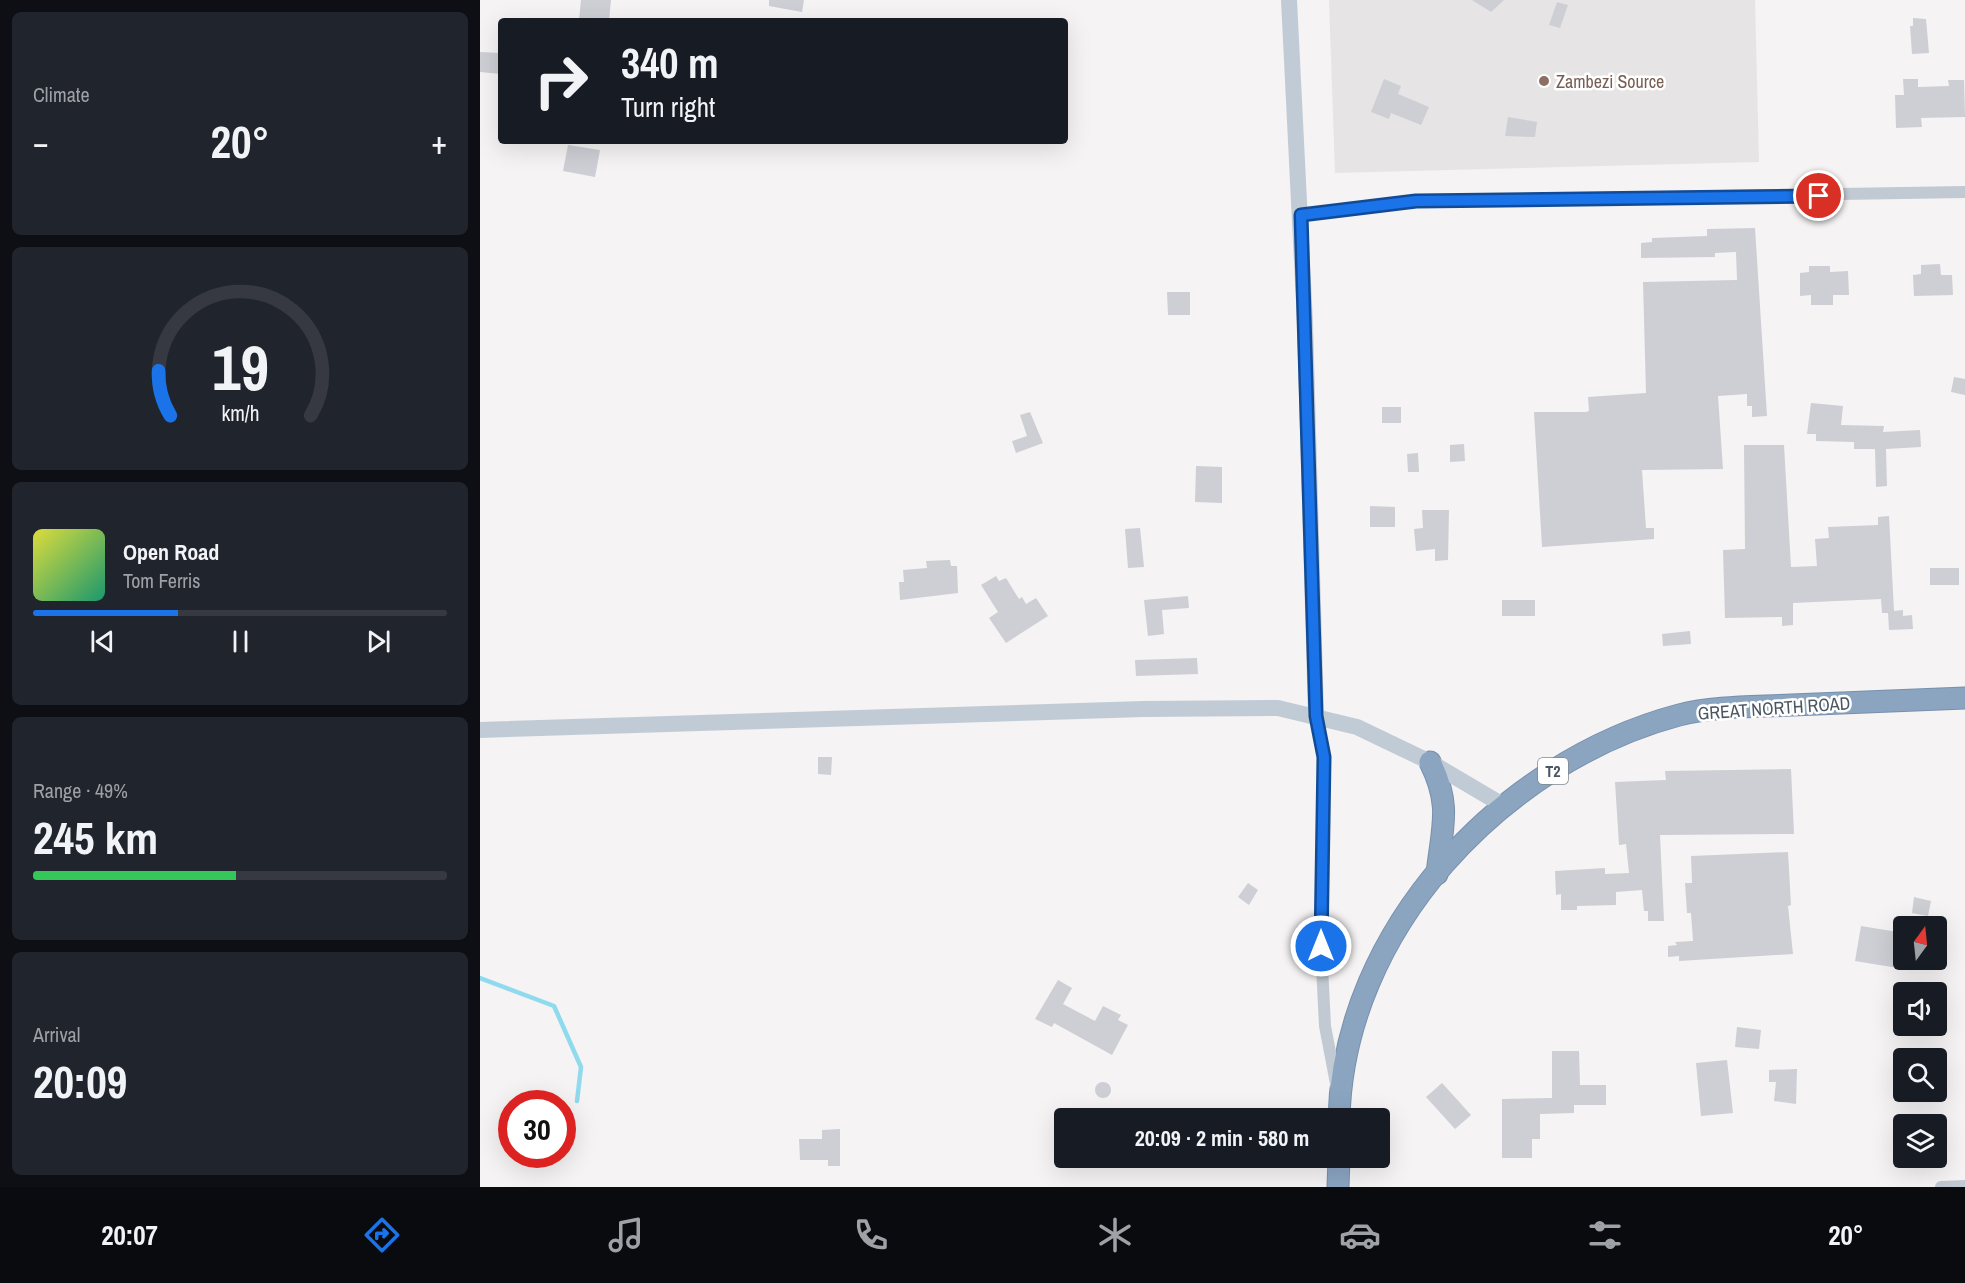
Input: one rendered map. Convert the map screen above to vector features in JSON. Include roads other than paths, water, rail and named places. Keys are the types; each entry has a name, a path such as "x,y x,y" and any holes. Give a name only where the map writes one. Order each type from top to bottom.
{"highway":[{"name":"GREAT NORTH ROAD","path":"1340,1108 1350,1042 1384,948 1411,906 1474,833 1539,780 1578,756 1627,732 1682,715 1734,708 1965,698"},
{"path":"1430,762 1440,782 1445,806 1437,874"},
{"path":"1338,1168 1338,1187"}],"main road":[{"path":"1289,0 1301,215 1316,716"},
{"path":"480,730 1143,709 1278,708 1357,727 1430,762 1506,807"}],"street":[{"path":"1301,215 1416,201 1965,192"},
{"path":"1316,716 1324,757 1321,946 1325,1026 1340,1108"},
{"path":"1941,1187 1965,1186"}],"waterway":[{"path":"480,978 554,1006 581,1067 577,1101"}],"place":[{"name":"Zambezi Source","path":"1544,81"}]}
